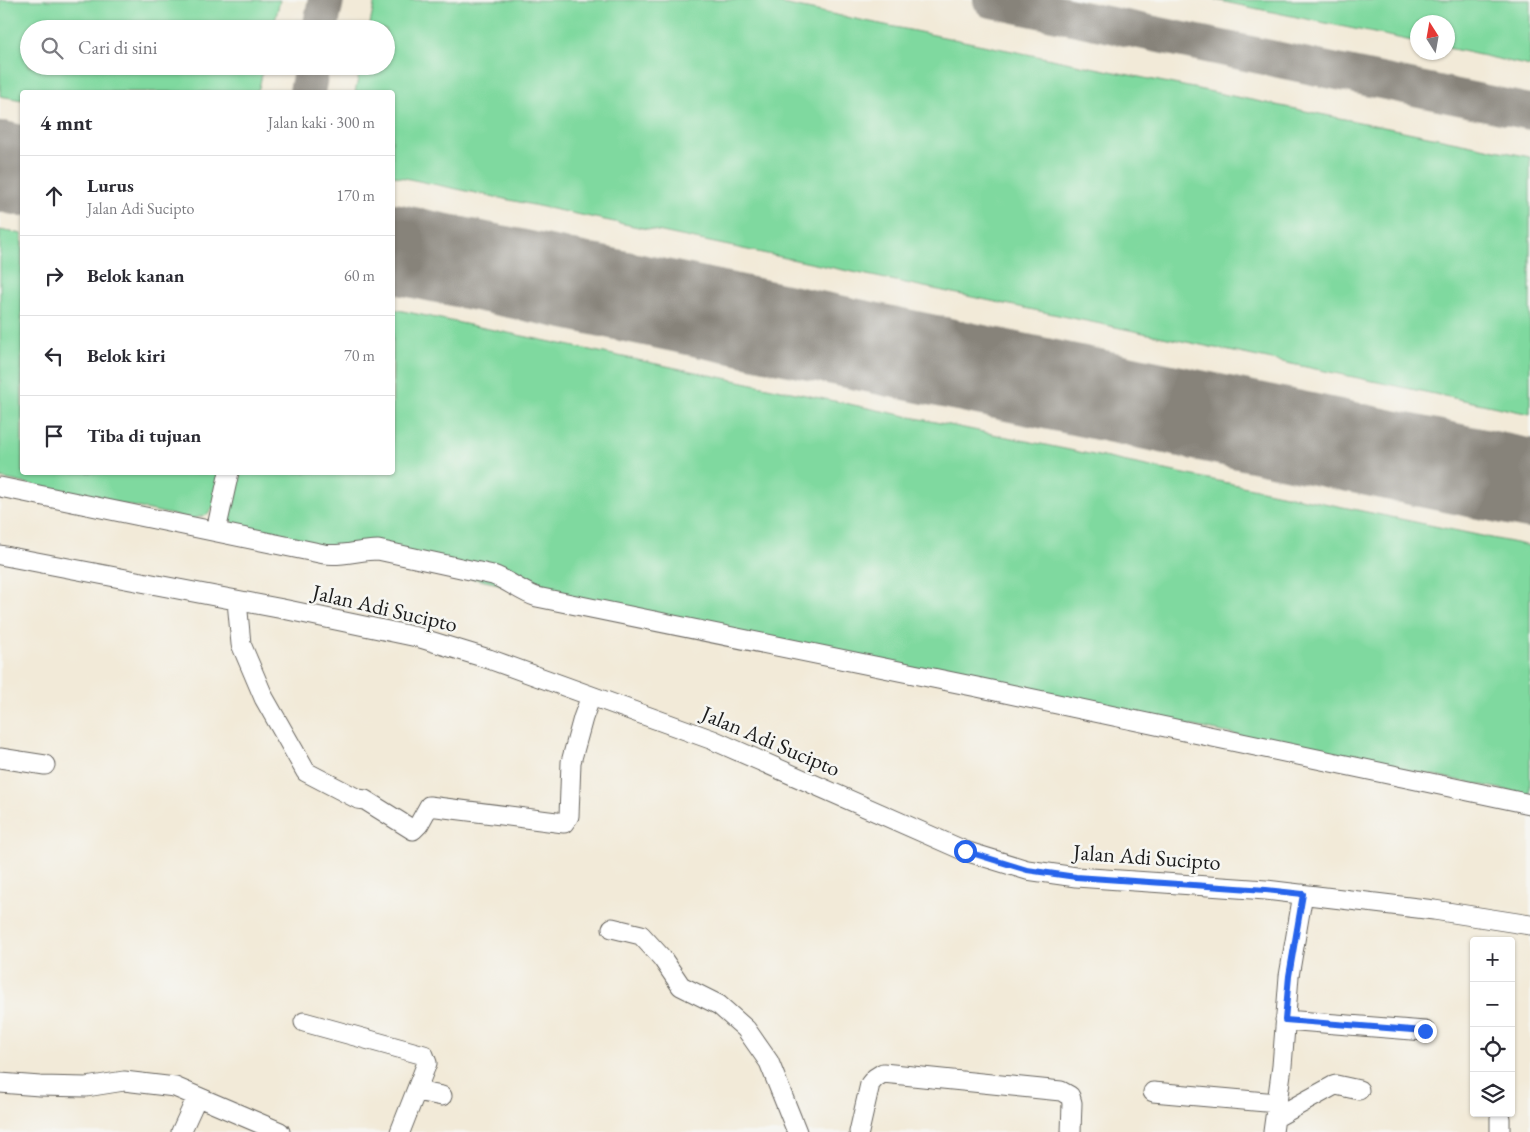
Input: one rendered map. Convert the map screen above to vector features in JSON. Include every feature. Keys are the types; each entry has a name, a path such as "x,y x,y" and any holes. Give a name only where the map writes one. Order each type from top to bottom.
{"street":[{"path":"216,532 227,475"},
{"path":"0,487 333,555 378,550 493,575 536,597 968,685 1530,804"},
{"name":"Jalan Adi Sucipto","path":"0,555 417,637 489,660 713,740 965,851 1027,870 1076,877 1303,894 1434,910 1530,925"},
{"path":"237,601 241,644 264,698 306,772 358,799 365,800 413,830 420,824 430,806 564,823 569,816 571,762 591,696"},
{"path":"0,758 45,765"},
{"path":"1275,1118 1289,976 1303,894"},
{"path":"612,928 641,935 662,958 681,986 719,1005 746,1029 769,1062 797,1132"},
{"path":"1285,1020 1425,1031"},
{"path":"304,1022 424,1055 427,1063 400,1132"},
{"path":"859,1132 870,1084 883,1073 1060,1091 1070,1096 1072,1103 1071,1132"},
{"path":"0,1083 86,1087 124,1081 176,1087 280,1132"},
{"path":"1152,1092 1275,1118 1336,1085 1359,1090"},
{"path":"416,1091 442,1096"},
{"path":"181,1132 198,1097"}],"green space":[{"path":"0,0 280,0 275,20 20,20 20,75 262,75 258,90 20,90 20,100 0,96"},
{"path":"375,0 763,0 1530,157 1530,414 395,176 395,90 355,90 359,75 395,75 395,20 371,20"},
{"path":"1215,0 1530,0 1530,66 1455,50 1455,15 1410,15 1410,41"},
{"path":"0,230 20,234 20,475 222,475 216,503 207,515 192,519 0,478"},
{"path":"395,309 1530,546 1530,795 338,551 240,529 229,519 227,504 234,475 395,475"}],"taxiway":[{"path":"322,20 326,0"},
{"path":"991,0 1530,112"},
{"path":"307,90 310,75"}],"runway":[{"path":"0,166 20,171"},
{"path":"395,249 1530,484"}],"route":[{"path":"965,851 1027,870 1076,877 1303,894 1289,976 1285,1020 1425,1031"}]}
